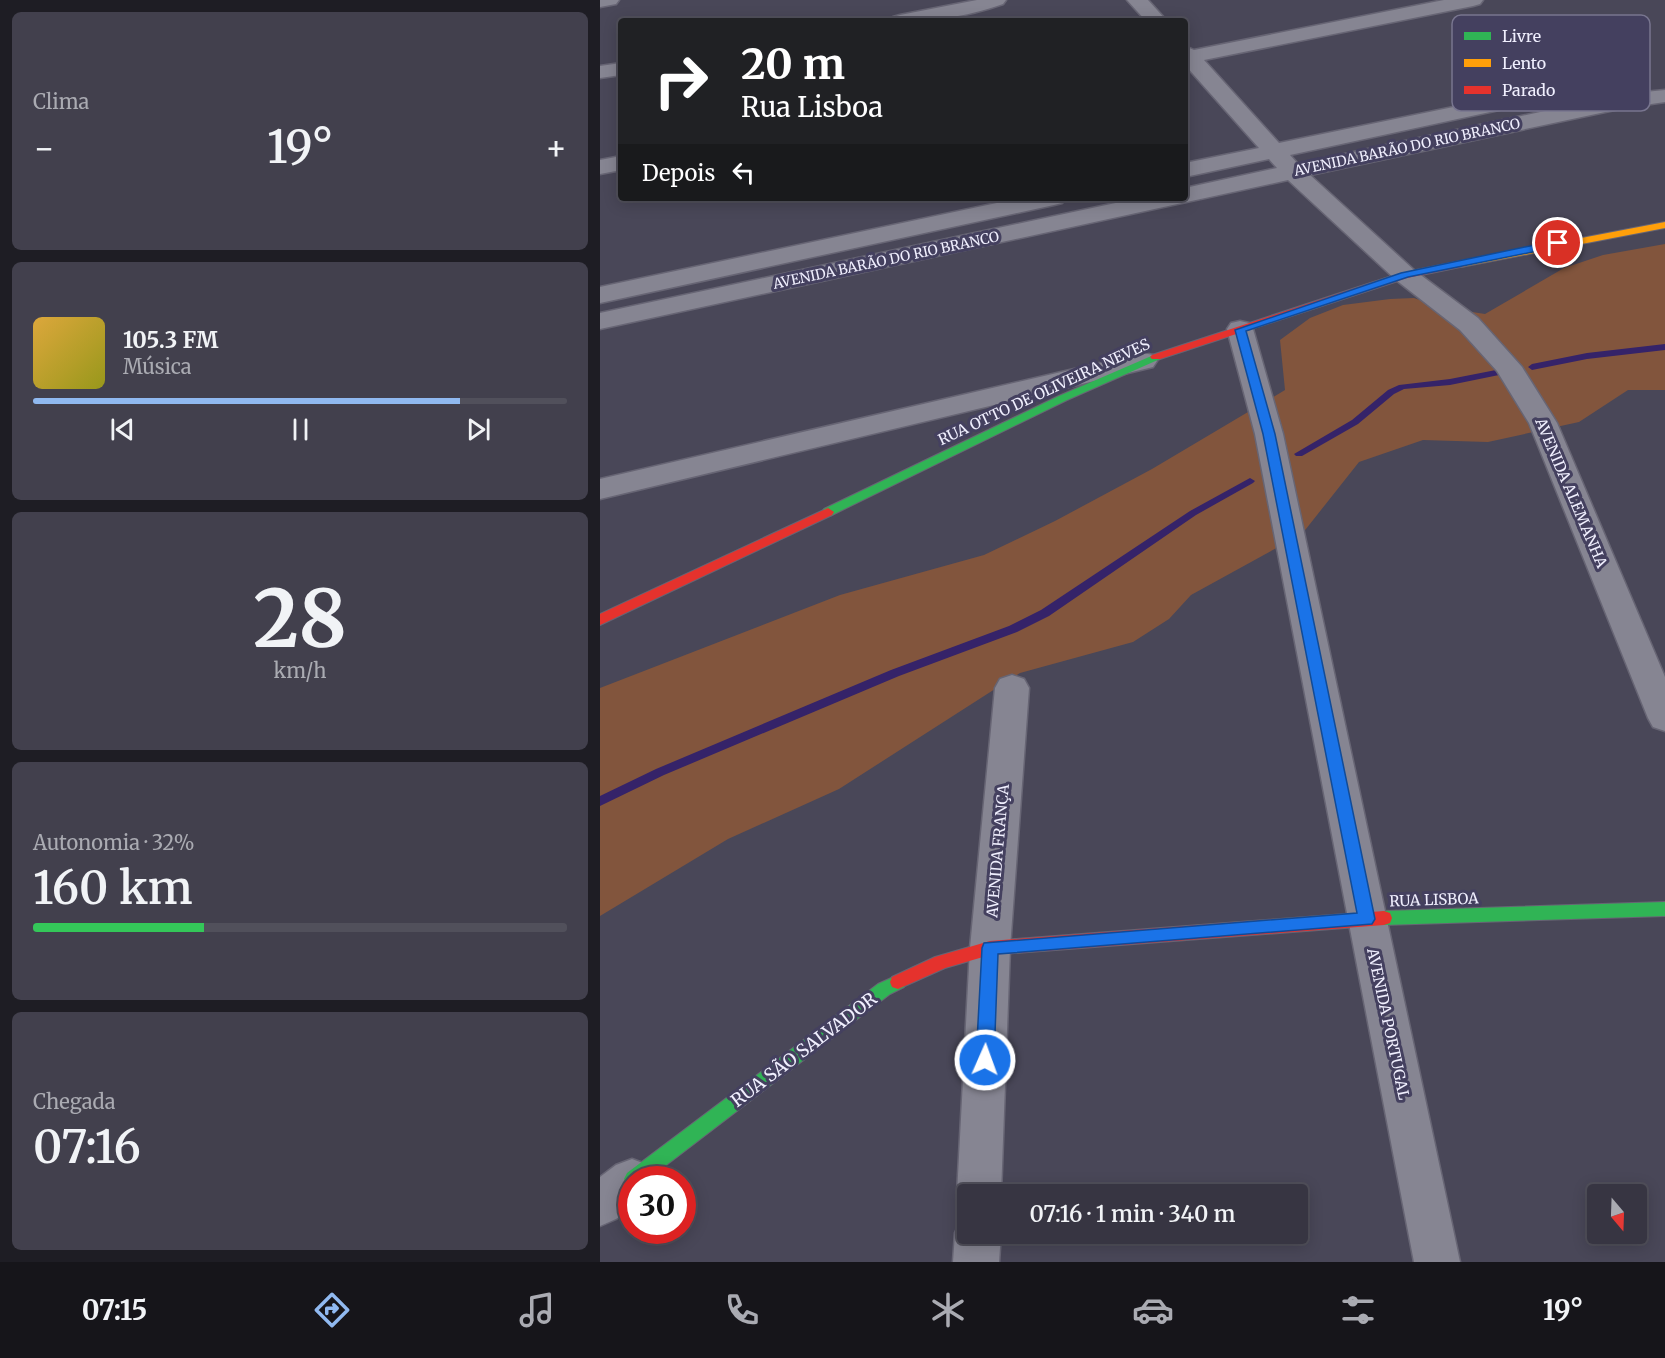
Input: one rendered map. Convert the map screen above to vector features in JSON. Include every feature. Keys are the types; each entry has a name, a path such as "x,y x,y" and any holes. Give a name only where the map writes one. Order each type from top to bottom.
{"street":[{"path":"600,2 609,0"},
{"path":"917,18 969,9 996,0"},
{"path":"1137,0 1153,18"},
{"path":"1188,55 1473,0"},
{"name":"AVENIDA ALEMANHA","path":"1188,57 1293,172 1405,275 1469,324 1508,367 1543,423 1665,718"},
{"path":"600,72 618,69"},
{"name":"AVENIDA BARÃO DO RIO BRANCO","path":"1650,97 1665,96"},
{"name":"AVENIDA BARÃO DO RIO BRANCO","path":"1188,169 1465,111"},
{"name":"AVENIDA BARÃO DO RIO BRANCO","path":"1188,194 1573,111"},
{"path":"600,167 618,164"},
{"name":"AVENIDA BARÃO DO RIO BRANCO","path":"600,295 1040,201"},
{"name":"AVENIDA BARÃO DO RIO BRANCO","path":"600,321 1158,201"},
{"name":"RUA OTTO DE OLIVEIRA NEVES","path":"600,620 695,577 1064,398 1151,359 1405,275 1665,225"},
{"name":"AVENIDA PORTUGAL","path":"1240,330 1269,434 1437,1262"},
{"path":"600,489 1151,359"},
{"name":"AVENIDA FRANÇA","path":"979,1184 990,948 1012,688"},
{"name":"RUA LISBOA","path":"990,948 1367,919 1665,909"},
{"name":"RUA SÃO SALVADOR","path":"650,1166 884,989 941,962 990,948"},
{"name":"RUA SÃO SALVADOR","path":"600,1204 618,1190"},
{"path":"976,1262 977,1244"}],"shaded area":[{"path":"1665,244 1665,390 1628,390 1579,422 1488,442 1423,440 1359,462 1302,534 1191,595 1169,619 1133,642 1020,673 839,789 728,839 600,916 600,688 840,595 984,555 1055,521 1152,469 1285,390 1280,340 1310,318 1343,305 1414,298 1440,307 1485,314 1564,268 1603,255"}],"waterway":[{"path":"1532,367 1587,356 1665,347"},
{"path":"1299,454 1355,422 1391,392 1402,387 1450,382 1496,373"},
{"path":"600,801 660,772 895,673 1013,629 1045,613 1193,513 1250,481"}],"traffic: fast":[{"path":"828,512 1063,398 1156,357"},
{"path":"1384,918 1665,909"},
{"path":"650,1166 884,989 898,982"}],"traffic: slow":[{"path":"1461,264 1665,225"}],"traffic: jam":[{"path":"1156,357 1405,275 1461,264"},
{"path":"600,620 828,512"},
{"path":"898,982 941,962 990,948 1384,918"}],"route":[{"path":"985,1060 990,948 1041,942 1367,919 1269,434 1240,330 1405,275 1558,243"}]}
